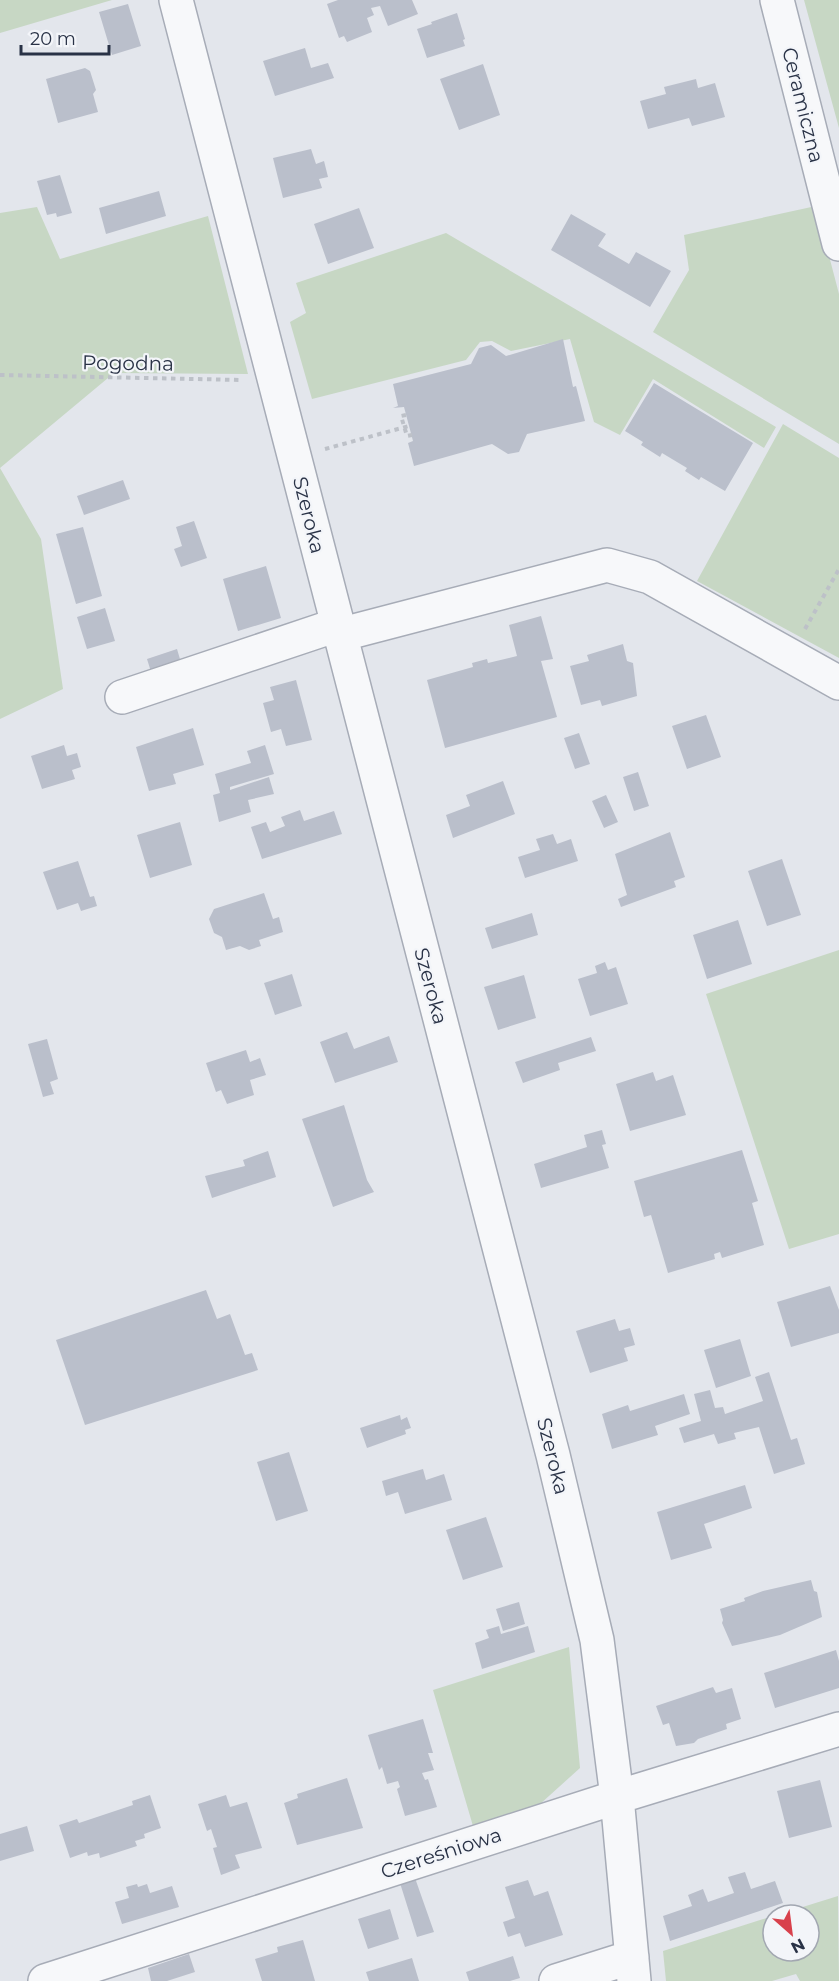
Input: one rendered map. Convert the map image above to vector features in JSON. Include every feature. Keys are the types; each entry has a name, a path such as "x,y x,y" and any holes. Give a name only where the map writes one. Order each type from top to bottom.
{"street":[{"name":"Szeroka","path":"176,0 553,1455 589,1605 597,1640 617,1797 633,1969"},
{"name":"Ceramiczna","path":"777,0 839,244"},
{"path":"122,697 338,630 607,565 650,578 839,683"},
{"name":"Czereśniowa","path":"45,1981 617,1797 839,1729"},
{"path":"556,1981 633,1969"}],"path":[{"name":"Pogodna","path":"0,375 244,380"},
{"path":"406,415 401,416 407,426 407,436 412,435"},
{"path":"321,450 407,426"},
{"path":"790,656 839,569"}],"green space":[{"path":"0,0 112,0 0,33"},
{"path":"804,0 839,0 839,128"},
{"path":"816,206 839,294 839,444 653,332 689,270 684,235"},
{"path":"37,207 60,259 208,216 248,374 114,373 0,468 0,213"},
{"path":"446,233 776,427 764,448 653,379 620,435 594,422 570,339 511,351 492,341 480,342 466,360 312,399 290,322 306,313 296,283"},
{"path":"783,424 839,458 839,658 697,581"},
{"path":"0,468 41,539 63,689 0,719"},
{"path":"839,950 839,1234 789,1249 706,994"},
{"path":"569,1647 580,1768 539,1805 473,1826 433,1690"},
{"path":"838,1896 839,1981 800,1981 796,1974 772,1981 666,1981 663,1951 761,1920 761,1963 821,1963 821,1903 816,1903"}],"building":[{"path":"338,0 412,0 418,14 388,26 380,6 371,8 374,15 367,18 372,32 347,42 344,36 339,38 327,4"},
{"path":"128,4 141,46 112,55 99,12"},
{"path":"457,13 465,46 427,58 417,29"},
{"path":"305,48 311,68 328,63 334,78 275,96 263,61"},
{"path":"483,64 500,115 459,130 440,79"},
{"path":"85,68 90,71 96,90 93,94 98,112 58,123 46,79"},
{"path":"696,79 698,88 715,83 725,117 692,126 689,118 648,129 640,101 666,94 664,87"},
{"path":"311,149 316,164 324,161 328,177 319,179 322,188 283,198 273,158"},
{"path":"60,175 72,213 57,217 56,213 47,215 37,181"},
{"path":"159,191 166,216 106,234 99,208"},
{"path":"359,208 374,248 328,264 314,224"},
{"path":"571,214 606,234 598,246 629,264 636,252 671,271 650,307 551,250"},
{"path":"563,339 573,387 576,386 585,421 527,434 519,452 508,454 492,444 414,466 408,443 413,441 404,407 393,408 398,406 393,384 471,364 479,348 491,345 506,356"},
{"path":"654,383 753,443 725,491 701,477 699,480 685,471 687,468 662,453 660,457 641,445 643,442 625,431"},
{"path":"123,480 130,499 84,515 77,496"},
{"path":"194,521 207,558 181,567 174,549 182,546 176,527"},
{"path":"83,527 102,596 76,604 56,534"},
{"path":"266,566 281,618 238,631 223,579"},
{"path":"105,608 115,641 87,649 77,617"},
{"path":"541,616 553,659 541,661 557,717 445,748 427,680 473,667 472,663 487,659 488,663 517,656 509,625"},
{"path":"623,644 627,661 633,663 637,696 602,706 600,700 581,705 570,666 589,661 587,655"},
{"path":"177,649 182,666 152,675 147,659"},
{"path":"296,680 312,740 286,746 281,729 271,732 263,703 274,700 270,687"},
{"path":"706,715 721,757 687,769 672,726"},
{"path":"193,728 204,765 173,774 176,784 149,791 136,747"},
{"path":"579,733 590,764 575,769 564,738"},
{"path":"64,745 67,756 77,753 81,767 72,770 75,779 42,789 31,756"},
{"path":"265,745 274,774 230,787 230,790 269,777 274,794 248,800 251,812 219,822 213,795 220,793 215,774 251,763 247,751"},
{"path":"638,772 649,806 634,811 623,777"},
{"path":"503,781 515,814 453,838 446,815 470,806 466,795"},
{"path":"606,795 618,822 604,828 592,801"},
{"path":"300,810 304,821 334,811 342,834 262,859 251,827 266,822 270,832 285,826 281,817"},
{"path":"180,822 192,865 150,878 137,835"},
{"path":"670,832 685,877 674,881 676,887 621,907 618,899 627,895 615,854"},
{"path":"553,834 557,844 571,839 578,861 525,878 518,857 540,850 536,839"},
{"path":"782,859 801,915 767,926 748,871"},
{"path":"78,861 90,897 94,896 97,906 81,911 78,903 57,910 43,872"},
{"path":"264,893 273,919 279,917 283,932 259,940 261,946 249,950 240,946 226,950 222,937 214,933 209,919 214,909"},
{"path":"532,913 538,935 492,949 485,928"},
{"path":"738,920 752,964 707,979 693,935"},
{"path":"605,962 608,970 616,967 628,1004 590,1016 578,979 597,973 595,966"},
{"path":"292,974 302,1006 275,1015 264,983"},
{"path":"524,975 536,1018 498,1030 484,987"},
{"path":"347,1032 354,1049 389,1036 398,1062 335,1083 320,1042"},
{"path":"591,1037 596,1051 558,1063 560,1070 523,1083 515,1062"},
{"path":"47,1039 58,1079 50,1082 54,1094 43,1097 28,1044"},
{"path":"246,1050 250,1062 260,1058 266,1075 250,1080 254,1095 227,1104 221,1090 216,1092 206,1063"},
{"path":"653,1072 656,1081 673,1075 686,1115 630,1131 616,1084"},
{"path":"344,1105 367,1180 374,1192 333,1207 302,1119"},
{"path":"602,1130 606,1144 602,1145 609,1168 541,1188 534,1164 587,1147 584,1135"},
{"path":"742,1150 758,1201 752,1203 764,1245 722,1258 720,1252 714,1254 715,1259 668,1273 651,1215 644,1217 634,1181"},
{"path":"268,1151 276,1177 212,1198 205,1176 245,1166 243,1160"},
{"path":"830,1286 839,1310 839,1333 791,1347 777,1302"},
{"path":"206,1290 217,1319 230,1314 245,1355 252,1353 258,1370 85,1425 56,1340"},
{"path":"615,1319 619,1331 630,1328 635,1345 624,1348 628,1361 590,1373 576,1331"},
{"path":"740,1339 751,1376 716,1388 704,1350"},
{"path":"769,1372 791,1440 797,1438 805,1464 774,1474 759,1427 734,1433 736,1439 718,1444 714,1434 684,1443 679,1428 701,1421 694,1394 710,1390 715,1408 723,1407 725,1414 763,1401 755,1377"},
{"path":"684,1394 690,1414 655,1426 658,1435 612,1449 602,1414 628,1405 630,1411"},
{"path":"400,1415 401,1420 407,1417 411,1428 405,1430 406,1434 367,1448 360,1428"},
{"path":"289,1452 308,1511 276,1521 257,1462"},
{"path":"423,1469 426,1480 444,1474 452,1500 405,1514 398,1492 386,1496 382,1481"},
{"path":"745,1485 752,1508 704,1524 712,1548 671,1560 657,1512"},
{"path":"486,1517 503,1567 463,1580 446,1530"},
{"path":"811,1580 814,1591 817,1592 822,1617 780,1635 732,1646 722,1623 720,1609 745,1601 744,1598 763,1591"},
{"path":"519,1602 525,1624 503,1631 496,1609"},
{"path":"499,1626 501,1634 528,1626 535,1652 482,1669 475,1643 489,1638 486,1630"},
{"path":"836,1650 839,1661 839,1688 775,1708 764,1673"},
{"path":"713,1687 716,1693 732,1688 741,1719 726,1724 727,1729 698,1739 694,1743 676,1746 669,1723 663,1725 656,1706"},
{"path":"423,1719 433,1753 428,1753 434,1770 422,1773 425,1780 428,1779 437,1807 405,1816 397,1789 400,1787 398,1781 387,1784 382,1767 379,1770 368,1735"},
{"path":"347,1778 363,1828 297,1845 284,1803 298,1798 297,1794"},
{"path":"820,1780 832,1827 789,1838 777,1791"},
{"path":"150,1795 161,1828 144,1834 145,1838 135,1841 137,1846 100,1858 99,1853 88,1856 87,1852 70,1858 59,1825 77,1819 79,1823 133,1805 132,1801"},
{"path":"226,1795 230,1807 247,1802 262,1848 235,1855 240,1868 221,1875 213,1848 217,1847 211,1829 207,1831 198,1804"},
{"path":"27,1826 34,1851 0,1861 0,1834"},
{"path":"745,1872 751,1889 775,1881 783,1903 761,1903 761,1910 670,1941 663,1916 692,1906 688,1895 703,1889 708,1902 734,1893 728,1877"},
{"path":"415,1878 434,1932 417,1937 400,1883"},
{"path":"528,1880 534,1896 548,1891 563,1935 525,1947 520,1933 508,1937 503,1922 515,1918 505,1887"},
{"path":"137,1884 138,1887 147,1884 150,1893 172,1886 179,1907 122,1924 115,1902 129,1898 126,1887"},
{"path":"390,1909 399,1939 368,1949 358,1919"},
{"path":"303,1940 315,1981 262,1981 255,1959 278,1952 277,1947"},
{"path":"189,1954 195,1972 167,1981 151,1981 148,1968"},
{"path":"513,1956 520,1978 510,1981 469,1981 466,1972"},
{"path":"412,1958 419,1981 369,1981 366,1972"}]}
